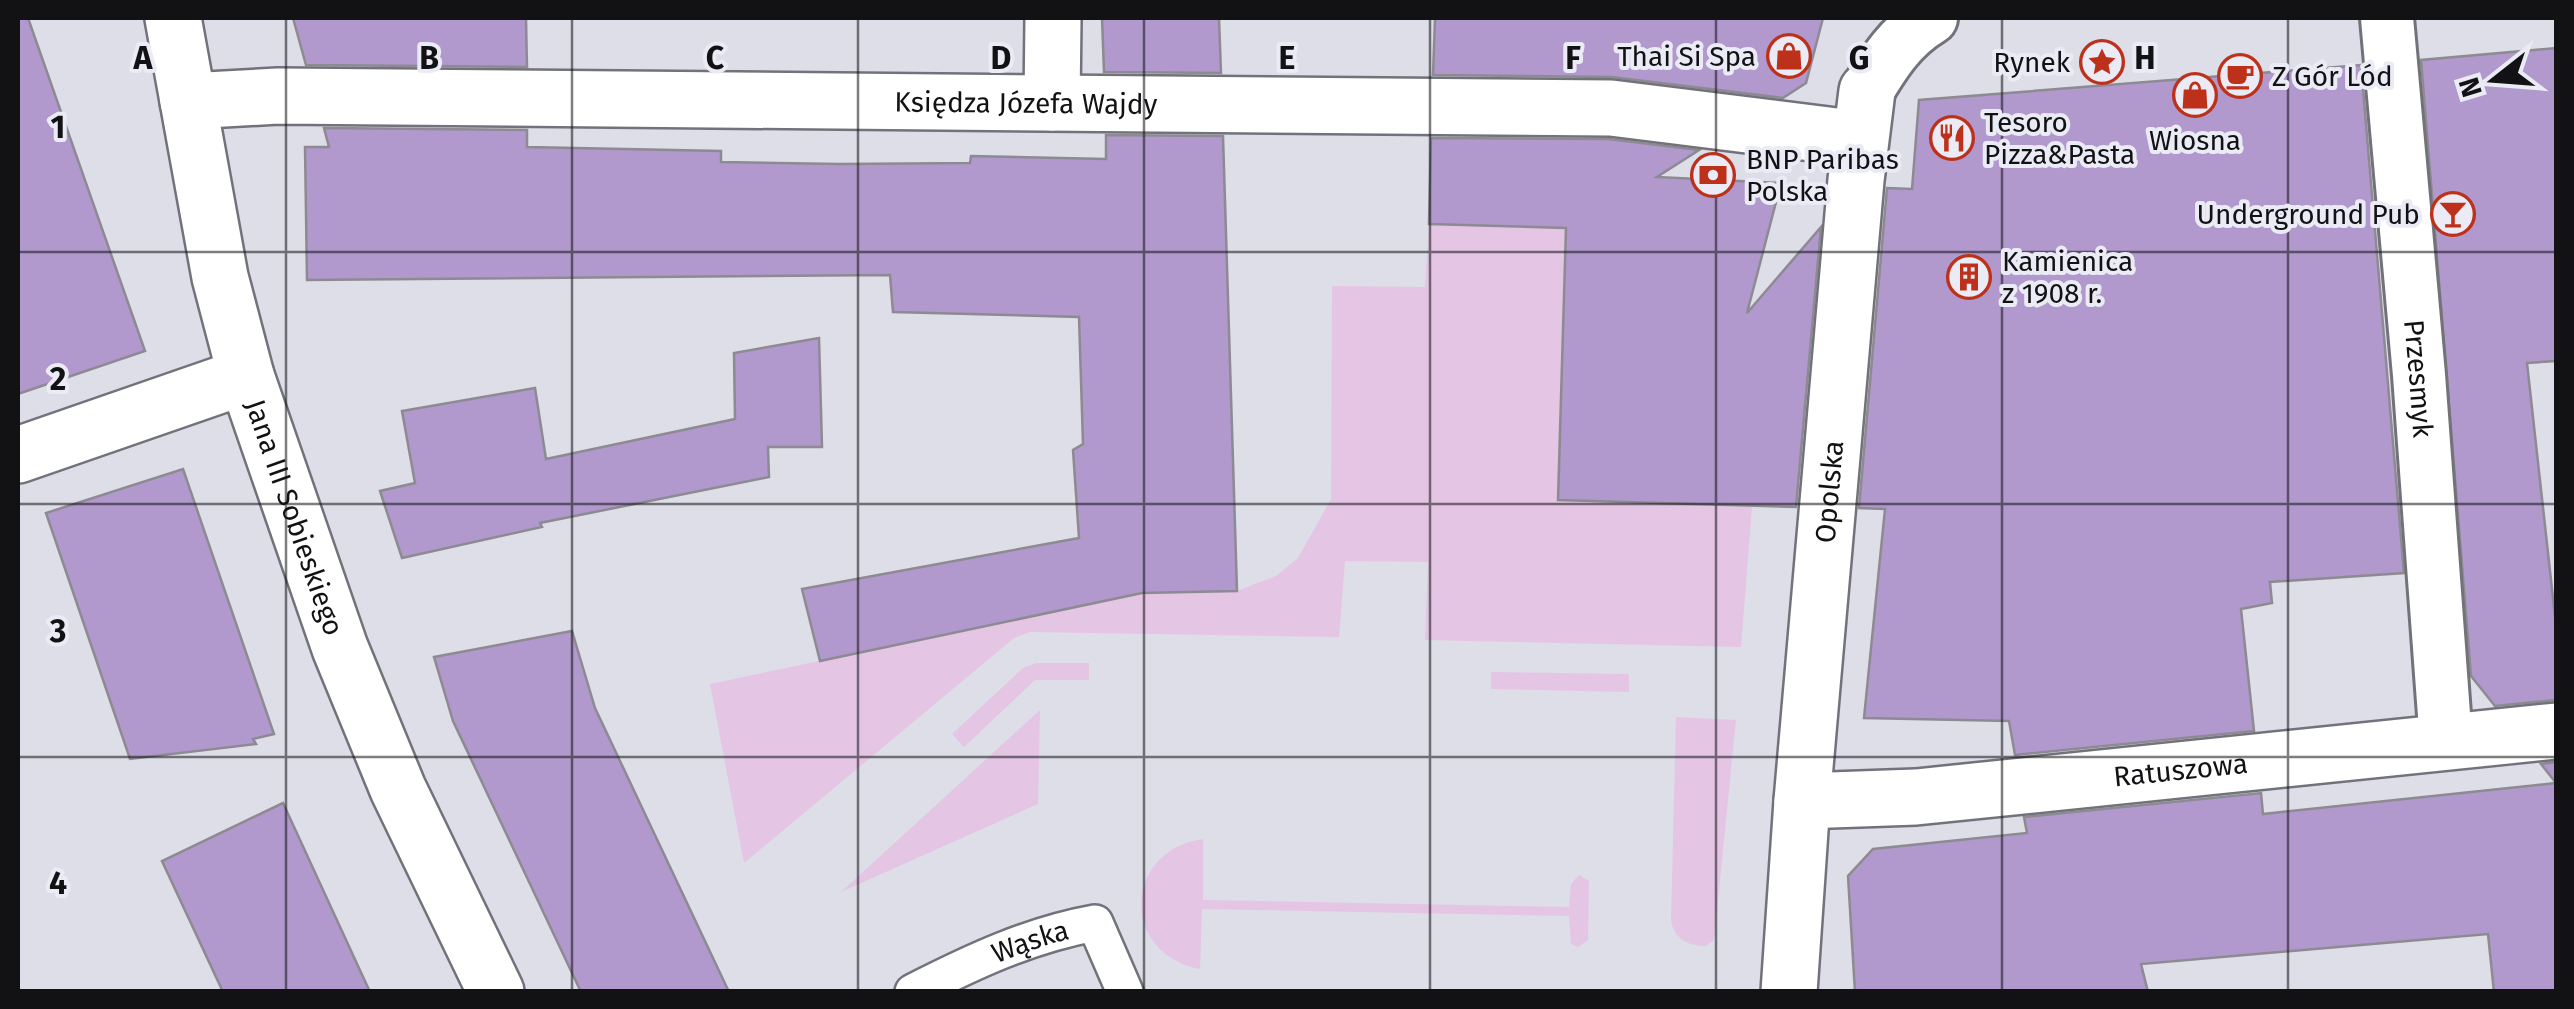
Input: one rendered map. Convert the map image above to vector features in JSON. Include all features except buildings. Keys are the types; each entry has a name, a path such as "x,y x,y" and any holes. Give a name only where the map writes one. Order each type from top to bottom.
{"street":[{"name":"Jana III Sobieskiego","path":"173,18 220,277 246,376 340,648 398,789 496,992"},
{"path":"1052,103 1053,18"},
{"name":"Opolska","path":"1789,992 1802,801 1864,115 1890,53 1913,28 1931,18"},
{"name":"Przesmyk","path":"2388,18 2446,742"},
{"name":"Księdza Józefa Wajdy","path":"188,102 278,96 1610,108 1864,115"},
{"path":"18,455 246,376"},
{"name":"Ratuszowa","path":"1802,801 1935,795 2556,732"}],"lane":[{"name":"Wąska","path":"913,992 982,957 1027,940 1094,923 1125,992"}],"shaded area":[{"path":"1429,224 1566,228 1558,500 1752,507 1741,647 1425,640 1428,562 1345,561 1339,637 1030,632 1014,638 744,863 710,684 1142,593 1237,591 1276,576 1298,558 1331,499 1332,286 1425,287"},
{"path":"1036,663 1089,663 1089,680 1035,680 964,747 952,734 1023,668"},
{"path":"1491,672 1629,674 1629,692 1491,689"},
{"path":"1040,710 1038,804 841,892"},
{"path":"1676,717 1736,720 1714,940 1706,946 1682,940 1671,920"},
{"path":"1203,839 1203,900 1569,907 1571,884 1579,875 1589,881 1588,940 1578,947 1571,944 1569,916 1202,909 1200,969 1174,960 1155,944 1144,924 1141,903 1145,881 1157,862 1176,847"}],"place":[{"name":"Thai Si Spa","path":"1789,56"},
{"name":"Rynek","path":"2102,62"},
{"name":"Z Gór Lód","path":"2240,76"},
{"name":"Wiosna","path":"2195,95"},
{"name":"Tesoro Pizza&Pasta","path":"1952,138"},
{"name":"BNP Paribas Polska","path":"1713,175"},
{"name":"Underground Pub","path":"2453,214"},
{"name":"Kamienica z 1908 r.","path":"1969,277"}]}
